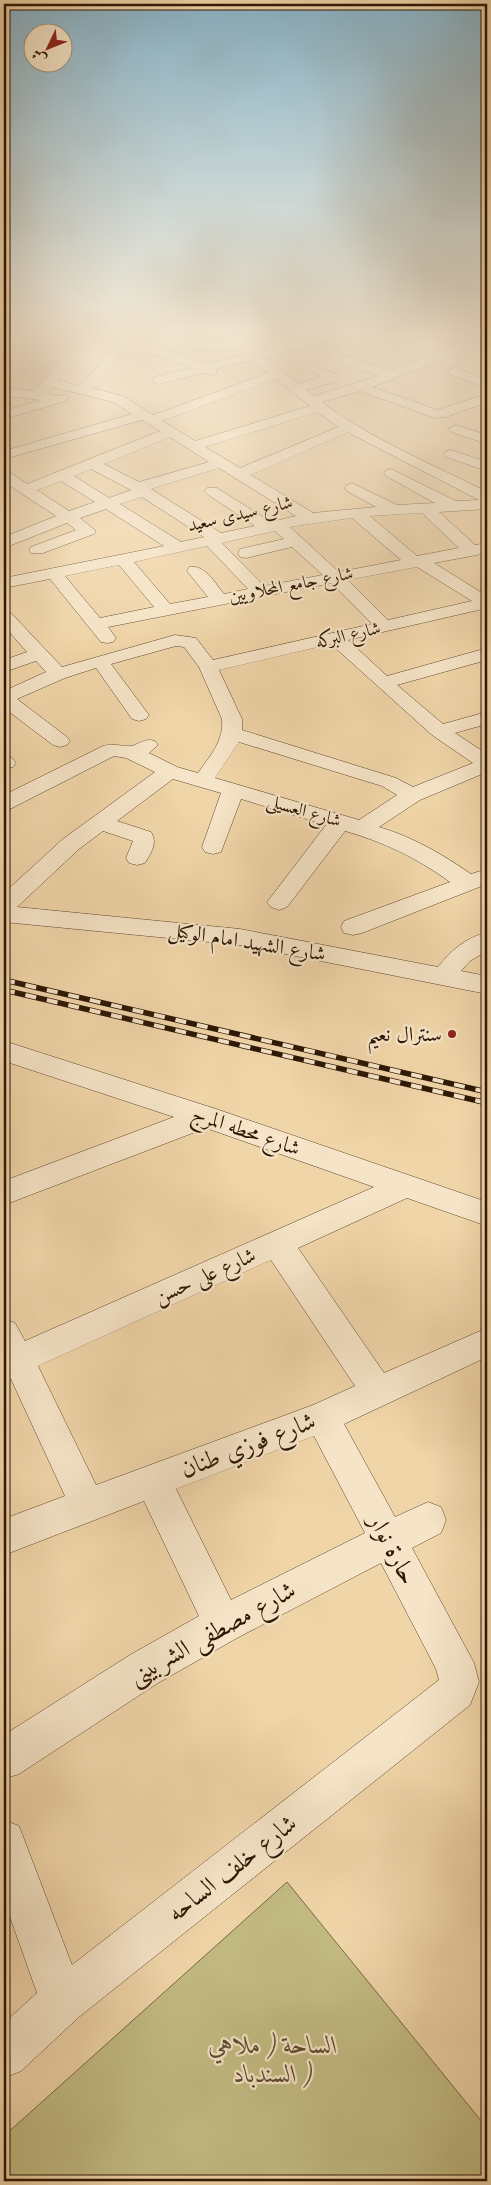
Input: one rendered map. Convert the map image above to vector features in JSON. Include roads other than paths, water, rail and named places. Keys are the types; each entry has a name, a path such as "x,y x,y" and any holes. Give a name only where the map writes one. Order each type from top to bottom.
{"street":[{"path":"4,455 71,436"},
{"path":"25,490 160,436"},
{"path":"176,436 192,450 220,463 310,518"},
{"path":"192,450 226,436"},
{"path":"299,436 312,443"},
{"path":"238,475 328,436"},
{"path":"366,436 487,498"},
{"path":"31,446 48,454"},
{"path":"259,451 274,459"},
{"path":"451,454 487,467"},
{"path":"167,462 187,473"},
{"path":"11,540 140,490 220,463"},
{"path":"93,464 140,490 215,540 259,591"},
{"path":"391,473 453,506"},
{"path":"4,475 88,531 36,550"},
{"path":"64,476 178,548"},
{"path":"352,488 394,510"},
{"path":"212,491 296,541 335,577 384,627"},
{"name":"شارع سيدى سعيد","path":"4,582 178,548 310,518 487,504"},
{"path":"426,508 479,549"},
{"path":"356,513 416,562 487,603"},
{"path":"4,525 11,540 36,550 58,571 95,624 120,655"},
{"path":"246,553 296,541"},
{"name":"شارع جامع المحلاويين","path":"95,624 479,549"},
{"path":"123,559 166,610"},
{"path":"195,571 220,599"},
{"name":"شارع البركه","path":"208,667 487,603"},
{"path":"5,619 58,674"},
{"path":"335,638 383,683 439,731 487,764"},
{"path":"60,741 4,698 58,674 175,640 186,640 190,642 208,667 232,719 233,734 202,781"},
{"path":"4,666 40,654"},
{"path":"383,683 487,654"},
{"path":"100,661 139,715"},
{"path":"439,731 487,718"},
{"path":"233,734 389,782 412,795"},
{"name":"شارع العسيلى","path":"4,803 110,750 141,749 170,771 387,836 478,879"},
{"path":"279,902 351,825 412,795 487,764"},
{"path":"4,906 43,868 99,822 170,771"},
{"path":"213,847 233,790"},
{"path":"99,822 143,837 144,842 137,858"},
{"path":"353,927 478,879"},
{"name":"شارع الشهيد امام الوكيل","path":"4,914 240,937 487,985"},
{"path":"444,977 461,955 487,940"},
{"name":"شارع محطه المرج","path":"9,1057 206,1117 487,1214"},
{"path":"4,1191 206,1117"},
{"name":"شارع على حسن","path":"9,1353 277,1243 405,1186"},
{"path":"277,1243 378,1392"},
{"name":"شارع فوزي طنان","path":"4,1537 322,1417 487,1342"},
{"path":"9,1353 87,1505"},
{"name":"حارة نوار","path":"322,1417 454,1663 458,1672 459,1682"},
{"path":"152,1481 223,1624"},
{"name":"شارع مصطفى الشربينى","path":"4,1758 120,1684 223,1624 428,1520"},
{"name":"شارع خلف الساحه","path":"4,2054 63,2000 450,1697 456,1691 459,1682"},
{"path":"4,1841 63,2000"}],"railway":[{"path":"4,980 487,1092"},
{"path":"4,990 487,1103"}],"place":[{"name":"سنترال نعيم","path":"452,1034"}],"park label":[{"name":"الساحة ( ملاهي السندباد )","path":"273,2060"}]}
